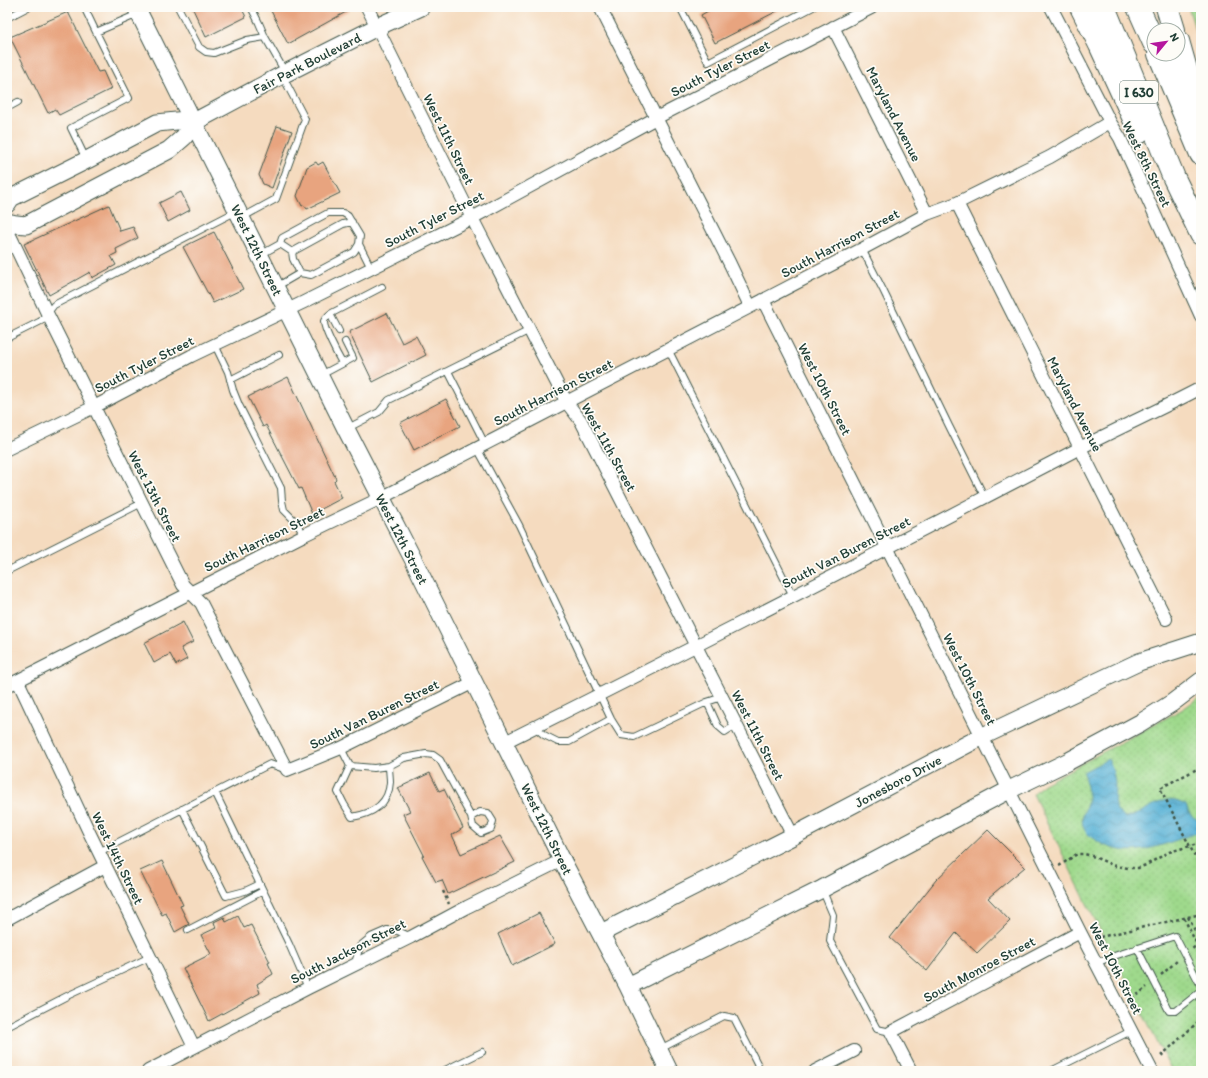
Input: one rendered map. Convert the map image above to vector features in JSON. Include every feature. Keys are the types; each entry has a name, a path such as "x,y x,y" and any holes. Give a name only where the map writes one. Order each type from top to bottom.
{"highway":[{"path":"1081,7 1140,133 1174,178"},
{"name":"I 630","path":"1104,7 1174,178 1201,234"},
{"path":"1138,7 1146,25"},
{"path":"1166,7 1171,22"},
{"name":"I 630","path":"1161,62 1201,154"},
{"path":"1184,62 1201,122"}],"street":[{"name":"West 11th Street","path":"367,7 472,218 567,403 580,421 793,836"},
{"name":"Fair Park Boulevard","path":"7,222 26,225 169,150 184,137 194,122 284,74 421,7"},
{"path":"600,7 750,306"},
{"name":"West 8th Street","path":"1051,7 1110,122 1120,138 1201,316"},
{"name":"South Tyler Street","path":"7,450 472,218 656,118 871,8"},
{"name":"West 12th Street","path":"137,10 346,429 505,742 562,860 628,986 669,1071"},
{"name":"Maryland Avenue","path":"833,27 927,214"},
{"name":"Fair Park Boulevard","path":"7,204 11,198 157,123 186,120 194,122"},
{"name":"South Harrison Street","path":"12,684 567,403 927,214 957,203 1050,157 1110,122"},
{"name":"Maryland Avenue","path":"957,203 1166,619"},
{"name":"West 13th Street","path":"7,229 47,313 183,585 201,603 287,770"},
{"name":"West 10th Street","path":"762,300 983,736 1080,932 1152,1071"},
{"name":"South Van Buren Street","path":"505,742 888,548 1080,448 1201,388"},
{"name":"Jonesboro Drive","path":"601,933 793,836 983,736 1139,662 1201,642"},
{"path":"628,986 822,889 1009,790 1069,761 1140,723 1172,703 1201,681"},
{"name":"South Van Buren Street","path":"287,770 341,748 474,682"},
{"name":"West 14th Street","path":"12,684 99,852 194,1047"},
{"name":"South Jackson Street","path":"148,1071 355,964 562,860"},
{"path":"7,919 105,866"},
{"name":"South Monroe Street","path":"891,1032 1080,932"},
{"path":"891,1032 911,1071"},
{"path":"815,1071 854,1051"}],"lane":[{"path":"7,18 28,7"},
{"path":"84,7 128,98 71,128 87,160"},
{"path":"178,7 199,47 206,52 214,53 247,40 265,37"},
{"path":"7,338 41,321 54,306 240,215 276,200 305,119 251,7"},
{"path":"680,7 708,62 813,7"},
{"path":"96,32 137,10"},
{"path":"7,108 18,102"},
{"path":"260,255 278,246 282,238 328,214 343,213 348,216 360,236 359,244 354,252 311,275 300,273 276,287"},
{"path":"292,252 343,224 352,222"},
{"path":"359,244 371,268"},
{"path":"278,246 292,252"},
{"path":"862,249 985,498"},
{"path":"292,252 293,259 300,273"},
{"path":"342,363 325,328 324,321 326,317 382,286"},
{"path":"330,314 339,331"},
{"path":"346,429 379,412 389,400 530,330"},
{"path":"320,376 352,358 345,342"},
{"path":"215,345 228,372 239,405 281,488 284,510 297,523 304,535"},
{"path":"668,349 793,596"},
{"path":"230,380 279,355"},
{"path":"448,371 481,446 611,719 621,735 634,737 707,702 722,697"},
{"path":"7,571 142,503"},
{"path":"707,702 718,726 725,732 736,725"},
{"path":"535,727 544,735 558,742 569,742 611,719"},
{"path":"341,748 350,766"},
{"path":"350,766 374,768 389,766 404,758 426,754 433,755 440,760 471,817"},
{"path":"99,852 270,764 287,770"},
{"path":"350,766 338,792 352,817 369,813 385,800 390,782 389,766"},
{"path":"215,792 289,944 308,988"},
{"path":"182,809 226,896 245,891 260,884"},
{"path":"822,889 833,915 830,941 877,1029 891,1032"},
{"path":"188,930 263,891"},
{"path":"355,964 360,946 371,937 387,930 398,931 411,937"},
{"path":"1096,963 1175,936 1201,986"},
{"path":"1138,948 1169,1011 1176,1011 1201,991"},
{"path":"7,1027 67,996 150,957"},
{"path":"658,1049 724,1016 734,1018 758,1070"},
{"path":"1051,1071 1131,1031"},
{"path":"445,1071 482,1052"}],"path":[{"path":"1201,767 1160,788 1201,868"},
{"path":"1051,872 1077,854 1092,856 1120,867 1138,868 1169,852 1201,843"},
{"path":"443,891 448,902"},
{"path":"1100,937 1201,915"},
{"path":"1132,999 1201,942 1188,917"},
{"path":"1184,918 1201,953"},
{"path":"1161,1056 1201,1019"}],"green space":[{"path":"1188,7 1201,7 1201,47"},
{"path":"1201,696 1201,1071 1172,1071 1033,794 1042,785 1183,709"}],"water":[{"path":"1108,759 1112,768 1114,779 1115,806 1125,818 1131,817 1165,800 1174,800 1186,805 1191,815 1201,821 1201,833 1196,833 1159,846 1134,851 1109,847 1090,836 1085,831 1082,822 1088,796 1083,772"}],"building":[{"path":"192,7 241,7 246,17 206,37"},
{"path":"269,7 355,7 288,44"},
{"path":"715,7 785,7 715,43 701,15"},
{"path":"68,12 98,72 103,71 111,89 59,115 55,109 48,113 10,37"},
{"path":"277,126 292,131 272,188 263,184 259,175"},
{"path":"316,162 318,165 323,162 340,193 307,209 304,205 302,206 297,196 307,167"},
{"path":"181,192 190,210 168,222 159,203"},
{"path":"109,205 120,231 133,227 138,238 116,249 117,253 111,256 116,265 92,278 90,272 49,295 24,244"},
{"path":"214,232 243,289 213,303 183,247"},
{"path":"387,313 402,343 416,336 426,355 373,382 349,332"},
{"path":"288,377 336,479 334,481 342,498 312,514 301,488 299,489 266,425 263,427 248,397"},
{"path":"446,399 460,426 414,450 400,423"},
{"path":"183,622 193,642 181,648 187,659 176,665 170,654 154,663 144,643"},
{"path":"430,773 439,791 444,789 463,828 452,835 461,854 500,836 515,862 448,894 442,880 436,882 422,856 424,855 403,814 410,811 398,788"},
{"path":"988,830 1025,867 988,898 1010,921 977,953 956,933 927,971 890,938 936,880"},
{"path":"162,861 183,905 180,906 189,924 175,932 166,913 162,915 140,871"},
{"path":"539,913 555,944 512,966 498,934"},
{"path":"238,916 244,928 251,925 270,962 268,963 273,974 257,984 260,993 209,1021 183,968 211,954 201,935 216,928 214,922 224,917 226,922"}]}
